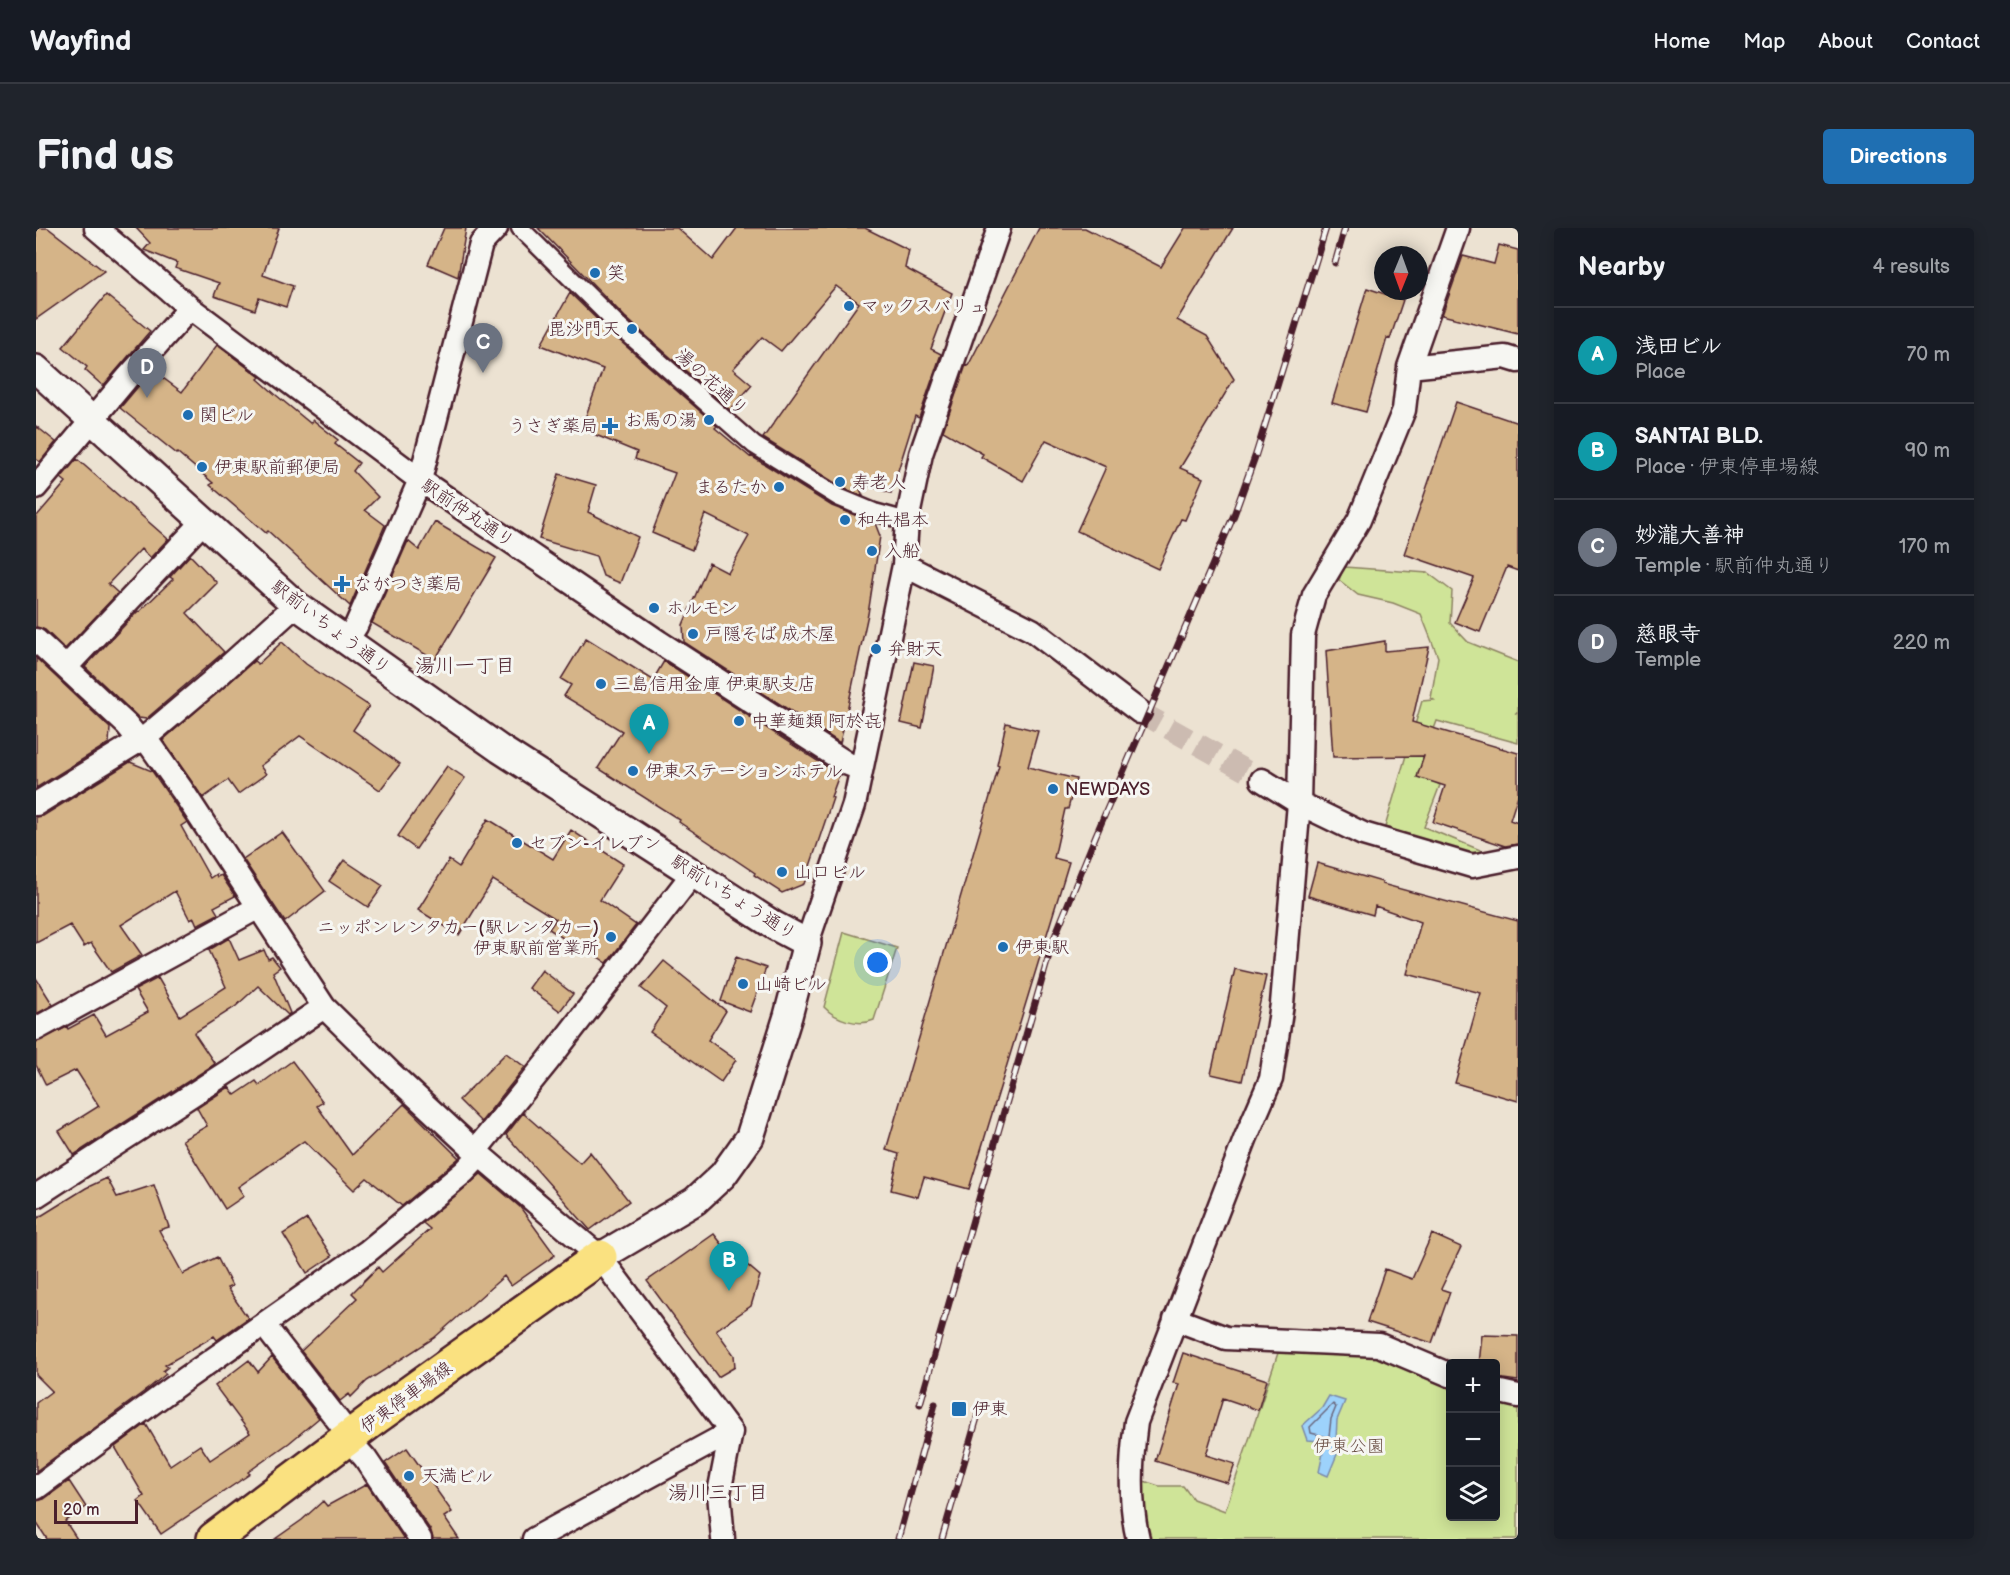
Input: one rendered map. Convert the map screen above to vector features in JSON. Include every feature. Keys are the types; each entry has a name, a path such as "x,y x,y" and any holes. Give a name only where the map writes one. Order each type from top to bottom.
{"main road":[{"name":"伊東停車場線","path":"214,1539 600,1257"}],"street":[{"name":"駅前仲丸通り","path":"96,228 190,308 420,480 641,630 848,764 861,769"},
{"path":"346,642 356,626 420,480 481,244 496,228"},
{"name":"湯の花通り","path":"520,228 618,325 754,445 838,496 874,512 907,521"},
{"path":"600,1257 695,1202 723,1176 750,1137 788,1016 807,943 854,805 904,565 907,521 921,454 999,228"},
{"path":"1138,1539 1135,1526 1132,1452 1136,1422 1246,1137 1271,1079 1282,1004 1299,803 1303,635 1314,594 1359,520 1404,410 1409,367 1458,228"},
{"path":"36,488 190,308"},
{"path":"1409,367 1506,357 1518,361"},
{"name":"駅前いちょう通り","path":"36,369 296,605 500,749 775,926 807,943"},
{"path":"66,667 203,522"},
{"path":"904,565 1032,630 1140,712"},
{"path":"36,804 142,739 211,682 296,605"},
{"path":"36,640 142,739 205,825 324,1007 477,1153 600,1257 731,1432 719,1493 723,1539"},
{"path":"1262,780 1299,803 1363,834 1472,866 1518,857"},
{"path":"36,1488 185,1379 368,1251 464,1172 694,872"},
{"path":"36,1029 258,908"},
{"path":"36,1196 324,1007"},
{"path":"1175,1319 1226,1338 1378,1345 1446,1373"},
{"path":"264,1325 343,1427 348,1439 365,1458 420,1539"},
{"path":"1500,1392 1518,1396"},
{"path":"534,1539 731,1432"}],"green space":[{"path":"1344,567 1428,573 1452,591 1450,623 1468,642 1518,662 1518,713 1515,713 1518,714 1518,743 1437,721 1418,773 1440,785 1424,827 1485,852 1459,852 1385,827 1422,701 1434,700 1431,698 1438,657 1421,614 1393,603 1358,595 1339,580"},
{"path":"844,932 897,948 874,1020 868,1022 847,1021 824,1007"},
{"name":"伊東公園","path":"1380,1352 1446,1380 1446,1521 1500,1521 1500,1401 1518,1405 1518,1539 1149,1539 1143,1517 1141,1480 1159,1486 1183,1486 1193,1499 1225,1511 1278,1353"}],"water":[{"path":"1329,1396 1345,1401 1337,1420 1338,1452 1328,1476 1319,1472 1323,1453 1321,1441 1307,1440 1302,1426 1322,1408"}],"building":[{"path":"36,228 48,228 104,271 36,319"},
{"path":"136,228 279,228 263,275 293,286 286,307 259,298 255,310 214,296 219,283 175,268 177,263 144,250 150,243"},
{"path":"444,228 466,228 458,277 428,264"},
{"path":"538,228 677,228 713,260 737,228 865,228 909,250 905,268 952,293 931,349 941,354 919,418 915,416 891,493 857,482 863,496 843,488 763,438 859,303 836,286 781,351 762,337 733,369 752,385 730,410 625,317"},
{"path":"1039,228 1085,228 1161,267 1185,228 1233,228 1177,320 1207,336 1234,379 1180,468 1203,478 1185,520 1181,519 1158,569 1077,531 1106,467 1046,440 1023,481 981,457 983,454 943,431 966,365 968,366"},
{"path":"1499,245 1518,250 1518,334 1442,315 1463,256 1494,264"},
{"path":"1367,288 1374,290 1374,300 1403,300 1390,339 1387,338 1366,412 1332,403"},
{"path":"570,293 611,333 717,426 715,428 750,457 832,506 875,523 880,536 868,614 840,743 684,642 683,625 709,563 728,573 749,536 705,514 692,550 652,533 675,473 635,459 637,452 581,429 603,369 541,345"},
{"path":"106,295 150,331 103,386 85,370 87,367 63,347"},
{"path":"217,345 260,377 258,379 310,423 313,420 338,440 335,444 359,463 353,471 378,497 365,510 385,525 350,606 268,531 266,533 210,485 213,483 120,408 152,370 182,392"},
{"path":"1456,402 1518,423 1518,571 1507,567 1480,632 1455,622 1474,578 1404,554"},
{"path":"36,426 56,442 40,462 36,459"},
{"path":"77,459 168,539 150,558 141,549 108,584 118,593 65,649 45,630 36,627 36,517 66,482 61,478"},
{"path":"559,474 596,485 588,512 638,537 620,583 603,576 596,556 539,539"},
{"path":"435,522 496,558 435,660 372,623 408,541 419,550"},
{"path":"190,555 217,583 187,613 224,652 146,719 139,718 85,667 138,611 173,579 170,577"},
{"path":"586,638 653,680 664,661 839,775 804,884 782,893 679,822 680,820 598,768 622,731 564,696 571,685 561,679"},
{"path":"1385,641 1385,651 1429,647 1412,722 1518,753 1518,795 1510,820 1518,823 1518,844 1505,846 1433,822 1445,786 1417,777 1424,756 1333,757 1326,651"},
{"path":"282,642 306,664 369,706 353,730 400,764 380,790 300,736 260,766 266,774 238,794 228,780 203,798 163,740 254,661 258,664"},
{"path":"36,658 110,728 109,743 36,788"},
{"path":"914,662 934,666 922,728 901,723"},
{"name":"伊東駅","path":"1006,723 1038,731 1028,767 1076,779 1068,809 1065,809 1054,858 1069,862 969,1189 924,1177 918,1197 891,1190 899,1154 886,1150 999,766 997,765"},
{"path":"130,762 152,771 187,822 181,826 210,878 216,874 217,877 221,875 235,896 214,907 218,914 197,925 194,918 190,920 175,891 121,925 142,955 111,972 91,943 84,947 70,925 36,943 36,817 43,816"},
{"path":"447,766 465,778 416,849 398,836"},
{"path":"488,819 553,859 571,830 623,864 600,900 636,925 607,963 574,941 572,944 549,929 556,919 493,880 459,935 418,910 449,860 459,867"},
{"path":"282,832 325,891 285,922 243,859"},
{"path":"344,860 383,886 368,907 329,881"},
{"path":"1317,863 1382,882 1382,884 1518,921 1518,1101 1455,1083 1481,993 1407,974 1421,922 1375,906 1373,915 1308,896"},
{"path":"229,938 239,960 264,950 268,959 272,957 280,967 273,972 290,1013 288,1015 258,986 235,1007 194,1033 215,1064 74,1155 59,1131 99,1106 76,1070 46,1085 36,1065 36,1042 94,1015 106,1035 148,1012 135,990 158,978 180,1016 226,987 209,950"},
{"name":"山崎ビル","path":"736,957 766,968 750,1012 721,1001"},
{"path":"664,961 726,1011 708,1040 736,1060 721,1082 650,1032 666,1008 641,988"},
{"path":"1235,969 1266,976 1242,1081 1211,1074"},
{"path":"542,970 573,994 560,1011 529,988"},
{"path":"36,978 53,1005 36,1014"},
{"path":"506,1053 525,1067 481,1122 459,1100"},
{"path":"292,1061 323,1102 317,1106 352,1155 404,1104 459,1158 402,1206 367,1178 354,1190 304,1141 238,1187 244,1196 225,1209 182,1140 207,1126 197,1108 229,1087 235,1095 256,1081 259,1085"},
{"path":"523,1113 580,1163 590,1152 629,1201 590,1230 506,1135"},
{"path":"481,1174 520,1207 555,1255 511,1286 504,1276 434,1338 367,1381 351,1397 349,1394 340,1401 301,1351 357,1298 352,1293 378,1267 382,1272 430,1229 423,1223"},
{"path":"107,1178 117,1197 154,1185 169,1227 159,1230 183,1274 217,1257 232,1286 227,1288 248,1318 217,1340 214,1336 165,1365 168,1367 163,1371 166,1374 149,1388 36,1471 36,1403 52,1391 36,1375 36,1219 86,1188"},
{"path":"307,1219 332,1256 307,1273 283,1234"},
{"path":"714,1234 741,1268 747,1265 760,1276 751,1306 716,1330 734,1355 735,1367 718,1377 647,1281"},
{"path":"1432,1234 1461,1247 1441,1289 1450,1292 1432,1343 1367,1322 1385,1269 1412,1279"},
{"path":"1482,1335 1518,1336 1518,1381 1500,1379 1500,1359 1480,1359"},
{"path":"1183,1353 1267,1380 1258,1410 1223,1398 1206,1455 1235,1464 1228,1483 1155,1461 1179,1384 1173,1383"},
{"path":"272,1357 319,1418 248,1472 250,1474 161,1534 138,1501 144,1496 115,1447 146,1424 170,1465 200,1445 210,1460 250,1433 215,1386 249,1360 258,1372"},
{"path":"407,1448 452,1512 444,1517 459,1539 433,1539 431,1531 385,1463"},
{"path":"69,1481 86,1507 65,1521 77,1539 47,1539 36,1522 36,1501 44,1499"},
{"path":"367,1484 404,1539 275,1539 302,1520 323,1501 327,1506"}],"tunnel":[{"path":"1140,712 1262,780"}],"railway":[{"path":"920,1404 1053,941 1096,835 1234,515 1256,454 1326,228"},
{"path":"1335,263 1345,228"},
{"path":"898,1539 935,1404"},
{"path":"942,1539 979,1411"}],"place":[{"name":"笑","path":"595,273"},
{"name":"マックスバリュ","path":"849,306"},
{"name":"毘沙門天","path":"632,329"},
{"name":"妙瀧大善神","path":"483,373"},
{"name":"慈眼寺","path":"147,398"},
{"name":"関ビル","path":"188,415"},
{"name":"お馬の湯","path":"709,420"},
{"name":"うさぎ薬局","path":"610,426"},
{"name":"伊東駅前郵便局","path":"202,467"},
{"name":"寿老人","path":"840,482"},
{"name":"まるたか","path":"779,487"},
{"name":"和牛椙本","path":"845,520"},
{"name":"入船","path":"872,551"},
{"name":"ながつき薬局","path":"342,584"},
{"name":"ホルモン","path":"654,608"},
{"name":"戸隠そば 成木屋","path":"693,634"},
{"name":"弁財天","path":"876,649"},
{"name":"三島信用金庫 伊東駅支店","path":"601,684"},
{"name":"中華麺類 阿於㐂","path":"739,721"},
{"name":"浅田ビル","path":"649,754"},
{"name":"伊東ステーションホテル","path":"633,771"},
{"name":"NEWDAYS","path":"1053,789"},
{"name":"セブン-イレブン","path":"517,843"},
{"name":"山口ビル","path":"782,872"},
{"name":"ニッポンレンタカー(駅レンタカー) 伊東駅前営業所","path":"611,937"},
{"name":"伊東駅","path":"1003,947"},
{"name":"山崎ビル","path":"743,984"},
{"name":"SANTAI BLD.","path":"729,1291"},
{"name":"伊東","path":"959,1409"},
{"name":"天満ビル","path":"409,1476"}],"district":[{"name":"湯川一丁目","path":"465,665"},
{"name":"湯川三丁目","path":"718,1492"}]}
